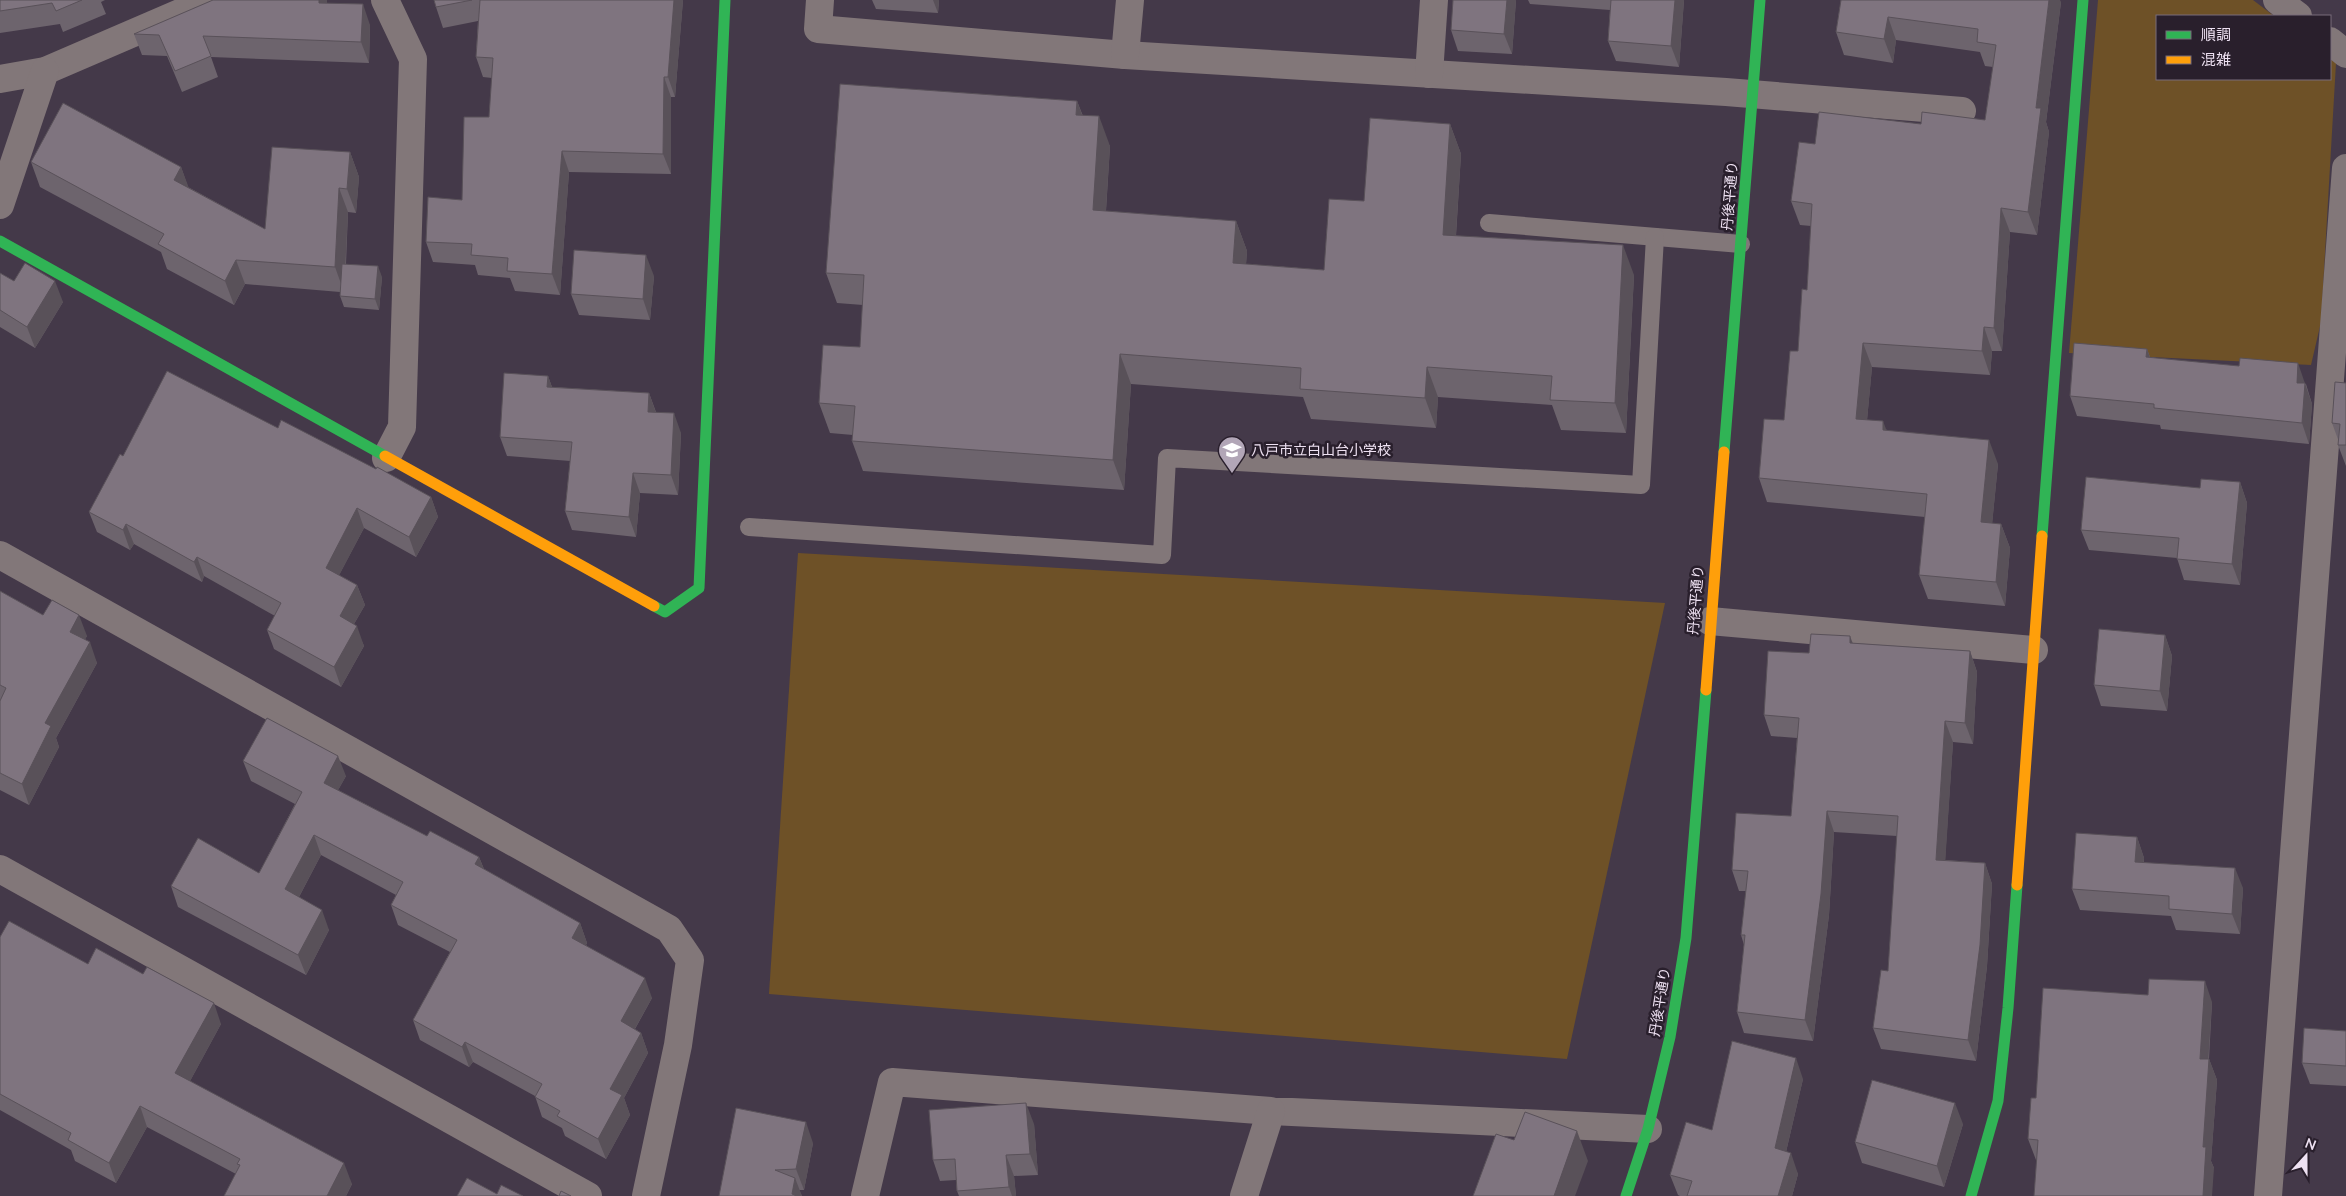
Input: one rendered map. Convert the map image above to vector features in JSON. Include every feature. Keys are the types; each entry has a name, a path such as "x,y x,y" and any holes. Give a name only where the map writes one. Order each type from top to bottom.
{"street":[{"path":"0,79 45,71 210,0"},
{"path":"384,0 413,59 402,427 386,458"},
{"path":"0,241 665,612 699,588 725,0"},
{"path":"820,0 818,29 1125,55 1753,94 1962,111"},
{"path":"1125,55 1130,0"},
{"path":"1429,74 1434,0"},
{"name":"丹後平通り","path":"1626,1196 1648,1129 1670,1037 1686,938 1760,0"},
{"path":"1971,1196 1998,1101 2008,1008 2083,0"},
{"path":"2277,0 2297,15"},
{"path":"2331,42 2346,54"},
{"path":"0,204 45,71"},
{"path":"2268,1196 2346,168"},
{"path":"0,555 669,929 690,960 678,1045 646,1196"},
{"path":"1710,621 2034,650"},
{"path":"0,869 588,1196"},
{"path":"865,1196 892,1082 1271,1111 1648,1129"},
{"path":"1244,1196 1271,1111"}],"lane":[{"path":"1489,224 1741,244"},
{"path":"749,527 1162,555 1167,458 1641,485 1656,237"}],"shaded area":[{"path":"2098,0 2253,0 2273,15 2156,15 2156,80 2331,80 2331,60 2336,63 2321,322 2311,365 2069,353"},
{"path":"798,553 1665,603 1567,1059 769,994"}],"building":[{"path":"0,0 82,0 56,11 52,3 0,11"},
{"path":"213,0 319,0 319,3 363,4 361,42 203,36 211,56 175,71 159,35 134,34"},
{"path":"434,0 472,0 436,7"},
{"path":"480,0 674,0 668,77 664,77 663,154 562,151 552,274 507,271 508,258 471,255 472,244 426,242 428,197 462,200 464,117 489,117 493,58 476,57"},
{"path":"1453,0 1507,0 1504,34 1451,30"},
{"path":"1611,0 1675,0 1671,46 1608,41"},
{"path":"1841,0 2049,0 2036,108 2041,108 2028,212 2001,208 1994,328 1984,327 1982,351 1863,343 1856,419 1883,421 1883,430 1989,440 1981,522 2001,524 1996,582 1919,575 1927,494 1759,478 1764,419 1784,420 1790,351 1798,351 1802,289 1807,290 1812,204 1791,201 1799,142 1815,144 1819,112 1921,124 1922,112 1985,120 1996,45 1977,42 1978,29 1888,17 1884,39 1836,32"},
{"path":"840,84 1077,101 1076,115 1099,116 1093,210 1236,221 1233,263 1324,270 1329,199 1364,201 1370,118 1450,124 1443,235 1623,245 1615,403 1550,400 1552,376 1427,367 1425,398 1300,389 1301,368 1120,354 1113,460 852,441 855,406 819,403 823,345 860,347 864,275 826,273"},
{"path":"63,103 181,167 174,180 265,229 272,147 350,152 347,189 339,188 335,267 236,260 225,281 158,244 164,234 31,162"},
{"path":"574,250 646,255 643,299 571,294"},
{"path":"25,263 55,281 27,327 0,310 0,273 14,281"},
{"path":"342,264 378,266 375,299 340,296"},
{"path":"2074,343 2147,349 2146,357 2239,366 2240,358 2298,363 2297,383 2305,383 2302,423 2154,408 2154,404 2070,396"},
{"path":"167,371 278,428 281,420 376,469 377,467 431,497 409,537 357,508 326,568 357,585 340,616 357,626 334,667 267,630 281,603 197,557 194,562 126,524 123,530 89,512 120,454 123,456"},
{"path":"504,373 548,376 547,387 649,393 648,412 674,413 671,475 633,473 629,517 565,511 572,442 500,437"},
{"path":"2335,382 2346,383 2346,445 2338,445 2340,424 2332,423"},
{"path":"2086,477 2200,488 2201,479 2240,482 2232,564 2177,559 2179,538 2081,530"},
{"path":"0,591 43,615 52,600 79,615 70,632 90,642 45,723 51,726 22,784 0,773 0,701 6,688 0,685"},
{"path":"2099,629 2165,635 2160,691 2094,685"},
{"path":"1811,634 1850,636 1850,643 1970,651 1965,723 1945,721 1936,860 1985,863 1980,945 1968,1040 1873,1028 1881,970 1888,971 1898,816 1827,811 1821,894 1805,1020 1737,1012 1745,935 1741,935 1748,871 1732,870 1736,813 1791,816 1799,718 1764,715 1768,651 1809,653"},
{"path":"267,718 338,756 324,783 427,836 430,831 479,857 475,864 580,923 572,938 645,978 621,1021 641,1033 610,1089 622,1095 598,1139 557,1116 560,1111 535,1097 542,1084 465,1042 462,1047 413,1020 457,940 391,905 403,882 314,835 285,889 322,910 298,955 171,886 198,838 259,873 302,792 243,761"},
{"path":"2076,833 2137,837 2135,862 2235,868 2232,914 2169,909 2169,896 2072,889"},
{"path":"9,921 88,964 96,948 143,974 147,967 214,1003 175,1073 344,1163 327,1196 224,1196 240,1165 237,1164 240,1159 140,1106 109,1163 68,1140 71,1133 0,1094 0,937"},
{"path":"2149,979 2205,981 2200,1059 2209,1059 2203,1147 2206,1147 2203,1196 2034,1196 2038,1140 2028,1139 2031,1098 2036,1098 2043,988 2148,995"},
{"path":"2304,1028 2346,1031 2346,1066 2302,1063"},
{"path":"1732,1041 1796,1058 1775,1148 1791,1153 1778,1196 1687,1196 1692,1181 1670,1175 1686,1122 1712,1130"},
{"path":"1872,1080 1955,1103 1937,1166 1855,1142"},
{"path":"1026,1103 1030,1154 1006,1155 1009,1187 957,1191 955,1159 933,1160 929,1110"},
{"path":"736,1108 806,1122 796,1169 775,1170 795,1178 792,1194 795,1196 719,1196"},
{"path":"1525,1112 1577,1131 1554,1196 1473,1196 1496,1134 1514,1140"},
{"path":"467,1178 497,1194 501,1185 523,1196 457,1196"},
{"path":"561,1191 571,1196 559,1196"}],"traffic: fast":[{"path":"654,606 665,612 699,588 725,0"},
{"path":"1724,452 1760,0"},
{"path":"2042,536 2083,0"},
{"path":"0,241 385,456"},
{"path":"1626,1196 1648,1129 1670,1037 1686,938 1706,690"},
{"path":"1971,1196 1998,1101 2008,1008 2017,885"}],"traffic: slow":[{"path":"1706,690 1724,452"},
{"path":"385,456 654,606"},
{"path":"2017,885 2042,536"}],"place":[{"name":"八戸市立白山台小学校","path":"1232,474"}]}
